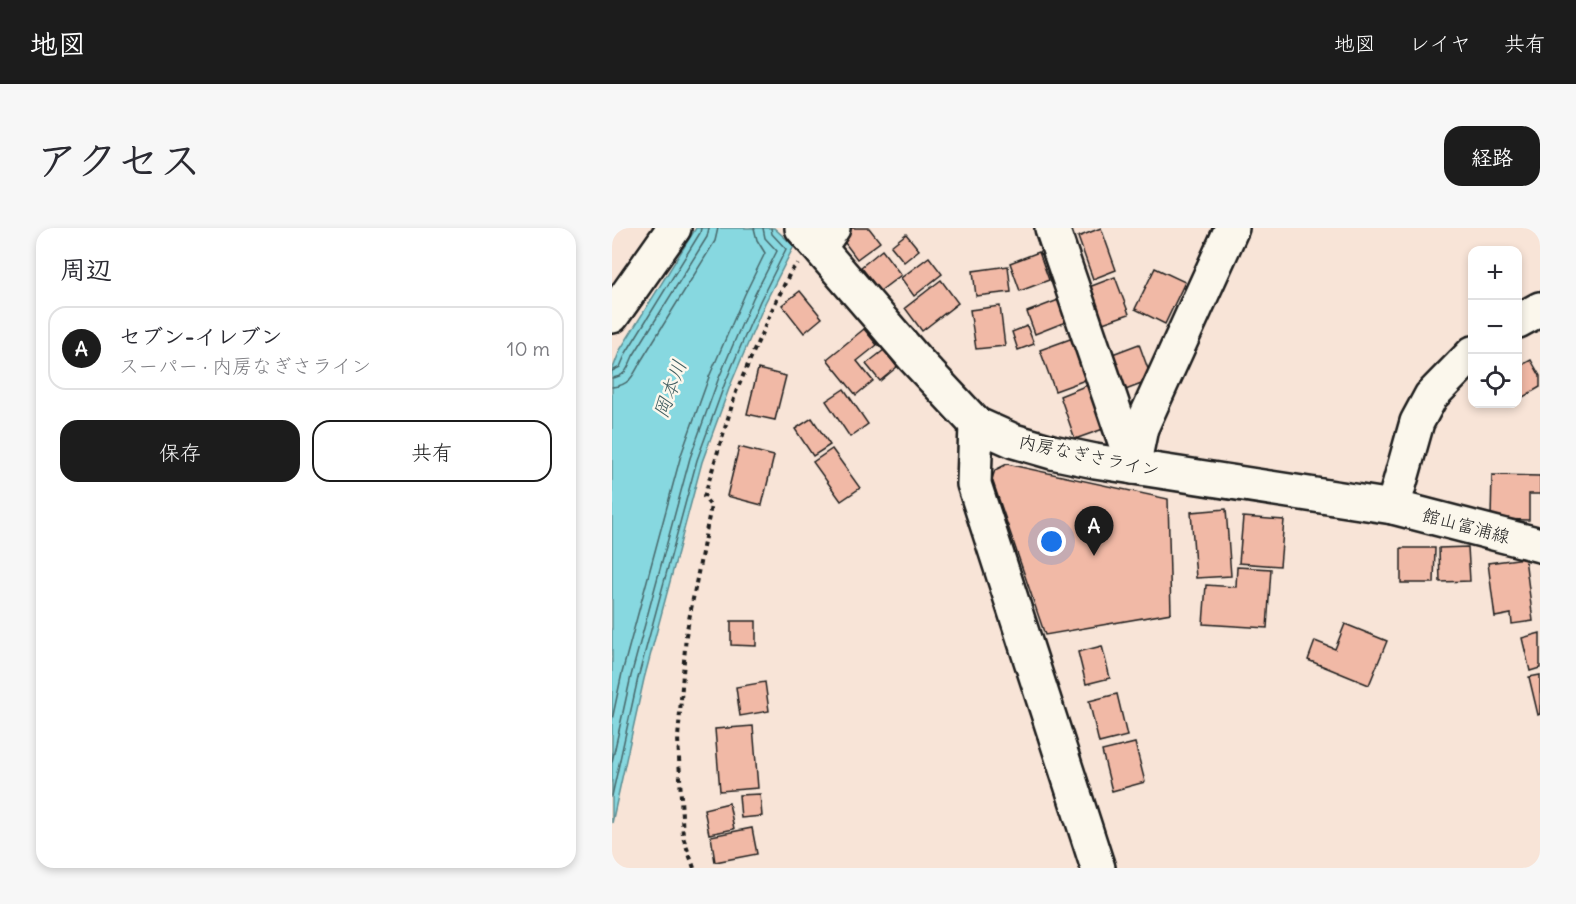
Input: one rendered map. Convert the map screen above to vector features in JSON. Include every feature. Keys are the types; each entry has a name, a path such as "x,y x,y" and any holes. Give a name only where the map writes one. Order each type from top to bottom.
{"main road":[{"path":"612,316 674,228"},
{"path":"1052,228 1134,467"},
{"path":"1134,467 1141,428 1232,228"},
{"name":"内房なぎさライン","path":"817,236 915,359 975,424 1014,441 1052,452 1392,507"},
{"path":"1522,319 1540,309"},
{"path":"1392,507 1417,422 1431,396 1472,354"},
{"path":"975,424 974,484 1098,868"},
{"name":"館山富浦線","path":"1392,507 1540,545"}],"path":[{"path":"694,868 683,837 678,738 686,635 711,506 704,497 736,392 791,271 805,258 817,236"}],"water":[{"name":"岡本川","path":"696,228 774,228 794,246 765,303 730,386 702,462 644,679 612,823 612,371 620,350"}],"building":[{"path":"840,228 869,228 880,242 857,259 836,231"},
{"path":"1101,228 1116,270 1093,279 1078,237"},
{"path":"906,234 919,250 904,262 891,246"},
{"path":"882,250 901,275 880,291 861,267"},
{"path":"1039,252 1049,280 1020,291 1010,263"},
{"path":"929,257 942,274 914,296 901,278"},
{"path":"1008,266 1011,292 976,296 973,271"},
{"path":"1155,268 1185,282 1165,324 1135,309"},
{"path":"1115,277 1129,314 1097,325 1084,289"},
{"path":"941,280 958,303 922,331 905,308"},
{"path":"800,291 822,318 804,333 782,305"},
{"path":"1061,299 1068,321 1035,334 1027,312"},
{"path":"1000,306 1005,346 976,349 970,310"},
{"path":"1027,326 1034,344 1018,350 1012,332"},
{"path":"864,329 877,345 857,361 873,381 856,395 827,359"},
{"path":"1073,338 1088,379 1055,391 1040,350"},
{"path":"1139,344 1152,380 1115,394 1102,358"},
{"path":"884,350 897,367 880,381 866,364"},
{"path":"1531,360 1540,376 1540,387 1522,398 1522,365"},
{"path":"758,369 786,376 775,420 747,414"},
{"path":"1090,384 1106,428 1075,439 1060,396"},
{"path":"844,389 868,424 850,437 826,401"},
{"path":"812,418 830,445 813,456 795,429"},
{"path":"739,447 774,456 762,505 727,496"},
{"path":"832,449 860,488 841,501 813,462"},
{"path":"1007,464 1168,499 1171,613 1045,635 992,479 995,470"},
{"path":"1492,475 1540,476 1540,494 1529,494 1529,520 1491,519"},
{"path":"1226,509 1231,576 1196,578 1191,512"},
{"path":"1243,517 1284,520 1280,566 1239,563"},
{"path":"1468,547 1470,581 1440,582 1439,548"},
{"path":"1401,548 1435,548 1434,583 1401,583"},
{"path":"1525,558 1533,621 1512,624 1511,614 1495,617 1488,563"},
{"path":"1237,567 1271,569 1267,628 1203,624 1206,585 1236,587"},
{"path":"731,621 756,621 756,646 731,645"},
{"path":"1345,624 1387,641 1369,685 1308,660 1315,641 1335,649"},
{"path":"1540,633 1540,668 1530,671 1522,638"},
{"path":"1102,646 1110,678 1086,684 1078,652"},
{"path":"1540,675 1540,714 1538,715 1529,677"},
{"path":"765,682 769,711 740,716 736,687"},
{"path":"1117,694 1127,736 1099,743 1089,701"},
{"path":"753,726 758,788 720,791 715,729"},
{"path":"1135,743 1145,782 1112,791 1102,751"},
{"path":"760,794 762,816 741,818 739,795"},
{"path":"729,803 734,829 709,834 704,809"},
{"path":"752,828 757,854 715,862 711,836"}],"place":[{"name":"セブン-イレブン","path":"1094,556"}]}
